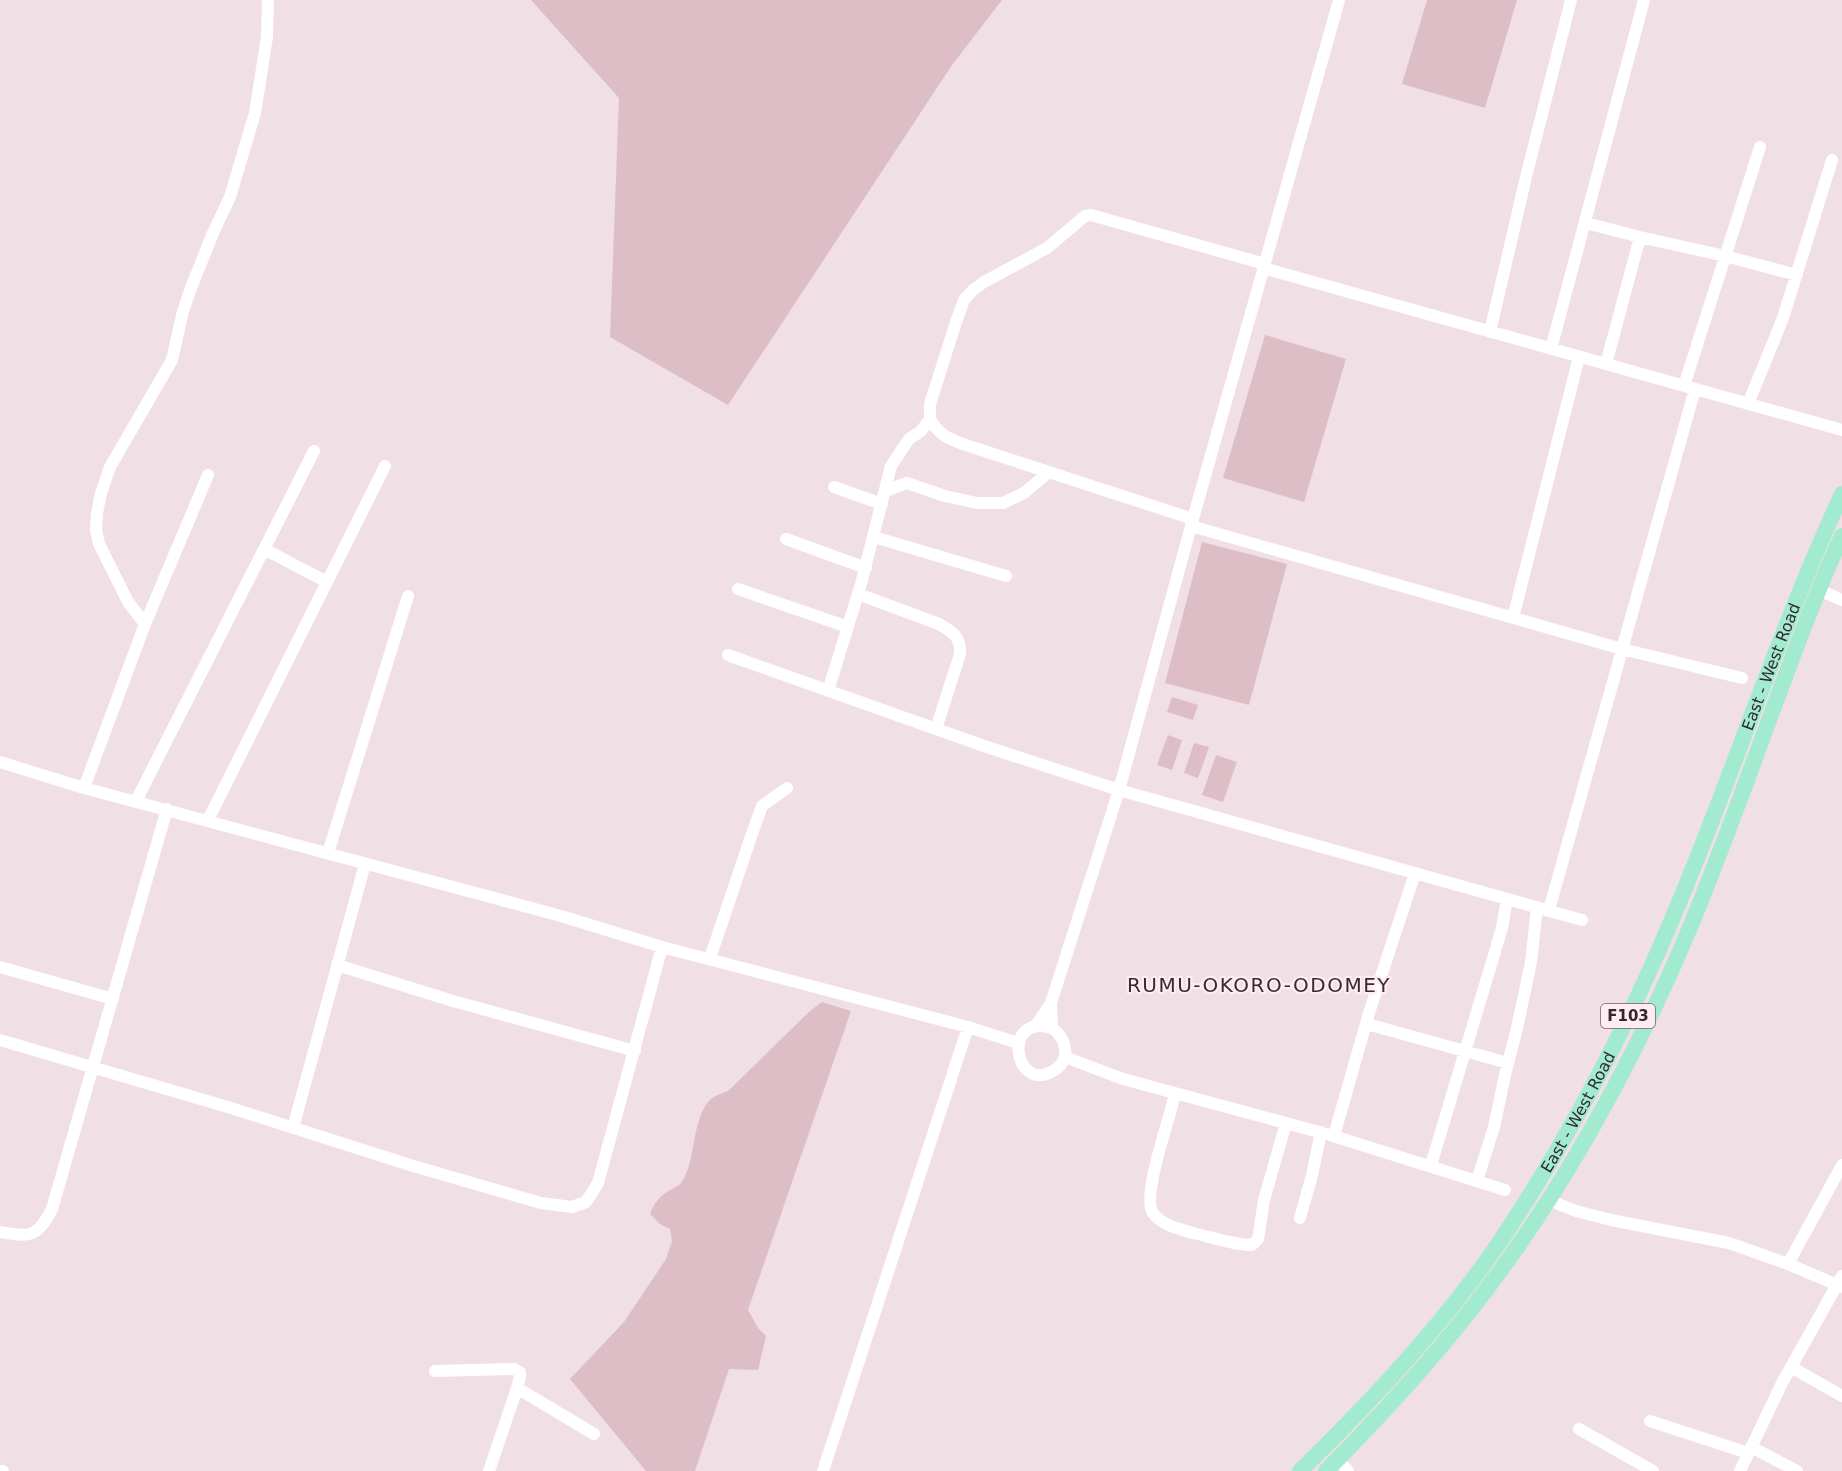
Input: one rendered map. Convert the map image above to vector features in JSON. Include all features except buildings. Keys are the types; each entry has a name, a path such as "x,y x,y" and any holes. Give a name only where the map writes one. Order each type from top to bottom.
{"main road":[{"name":"East - West Road","path":"1300,1471 1376,1394 1457,1298 1500,1242 1566,1133 1603,1066 1650,970 1690,875 1822,537 1842,494"},
{"name":"East - West Road","path":"1326,1471 1343,1465 1470,1311 1513,1254 1548,1200 1610,1095 1668,978 1708,882 1819,590 1842,536"},
{"path":"1690,875 1708,882"}],"street":[{"path":"145,624 128,602 99,544 96,530 97,513 110,467 172,360 183,311 191,288 234,186 255,113 267,37 268,0"},
{"path":"1035,1027 1051,1003 1119,790 1339,0"},
{"path":"1490,332 1571,0"},
{"path":"1551,349 1644,0"},
{"path":"1477,1181 1494,1127 1543,909 1622,649 1725,256 1760,147"},
{"path":"1748,404 1783,318 1832,160"},
{"path":"1742,678 1622,649 1192,523 945,437 936,430 930,419 930,404 964,300 984,282 1047,248 1085,216 1091,215 1490,332 1842,430"},
{"path":"1586,223 1797,275"},
{"path":"1606,364 1640,237"},
{"path":"1513,618 1579,357"},
{"path":"828,691 866,568 891,466 909,439 921,431 930,419"},
{"path":"136,801 314,451"},
{"path":"208,820 385,466"},
{"path":"885,491 907,483 945,496 977,502 1003,502 1024,493 1049,472"},
{"path":"84,788 145,624 208,475"},
{"path":"834,487 882,504"},
{"path":"874,537 1006,576"},
{"path":"786,539 866,568"},
{"path":"264,549 327,582"},
{"path":"738,589 848,627"},
{"path":"1819,590 1842,599"},
{"path":"858,594 939,624 951,630 960,643 960,654 936,729"},
{"path":"328,854 408,596"},
{"path":"729,655 936,729 1119,790 1582,920"},
{"path":"0,762 84,788 561,916 662,947 968,1027 1018,1043"},
{"path":"711,958 762,806 787,788"},
{"path":"0,1232 31,1235 43,1226 52,1209 167,809"},
{"path":"293,1128 365,864"},
{"path":"1335,1136 1367,1024 1415,873"},
{"path":"1431,1166 1502,928 1507,898"},
{"path":"0,1040 410,1165 541,1203 572,1207 586,1202 598,1183 662,947"},
{"path":"337,965 463,1004 634,1051"},
{"path":"0,967 112,999"},
{"path":"1051,1003 1052,1028"},
{"path":"1367,1024 1508,1063"},
{"path":"1044,1026 1052,1028 1064,1040 1065,1057 1061,1065 1047,1074 1031,1072 1019,1060 1018,1043 1028,1030 1044,1026"},
{"path":"823,1471 968,1027"},
{"path":"1065,1057 1123,1079 1335,1136 1505,1190"},
{"path":"1175,1093 1149,1194 1151,1212 1160,1221 1181,1229 1241,1245 1252,1245 1258,1239 1264,1200 1286,1123"},
{"path":"1300,1218 1321,1132"},
{"path":"1788,1263 1842,1164"},
{"path":"1548,1200 1576,1211 1611,1220 1730,1243 1840,1283 1791,1367 1740,1471"},
{"path":"1791,1367 1842,1396"},
{"path":"435,1371 516,1370 520,1374 489,1471"},
{"path":"517,1388 594,1434"},
{"path":"1650,1420 1750,1450 1797,1471"},
{"path":"1579,1429 1653,1471"}],"shaded area":[{"path":"531,0 1002,0 952,65 728,405 610,337 619,98"},
{"path":"1427,0 1517,0 1485,108 1402,84"},
{"path":"1265,335 1346,359 1304,502 1223,478"},
{"path":"1202,542 1287,564 1249,705 1165,683"},
{"path":"1172,697 1198,705 1193,720 1167,712"},
{"path":"1168,735 1182,740 1172,770 1157,765"},
{"path":"1194,743 1209,747 1198,778 1184,773"},
{"path":"1216,755 1237,762 1223,802 1202,795"},
{"path":"822,1002 851,1011 748,1310 758,1328 766,1336 758,1370 729,1369 695,1471 646,1471 570,1379 624,1322 666,1259 672,1241 670,1229 660,1224 650,1214 660,1197 678,1186 687,1173 700,1117 705,1107 711,1099 728,1091"}],"district":[{"name":"RUMU-OKORO-ODOMEY","path":"1259,985"}]}
